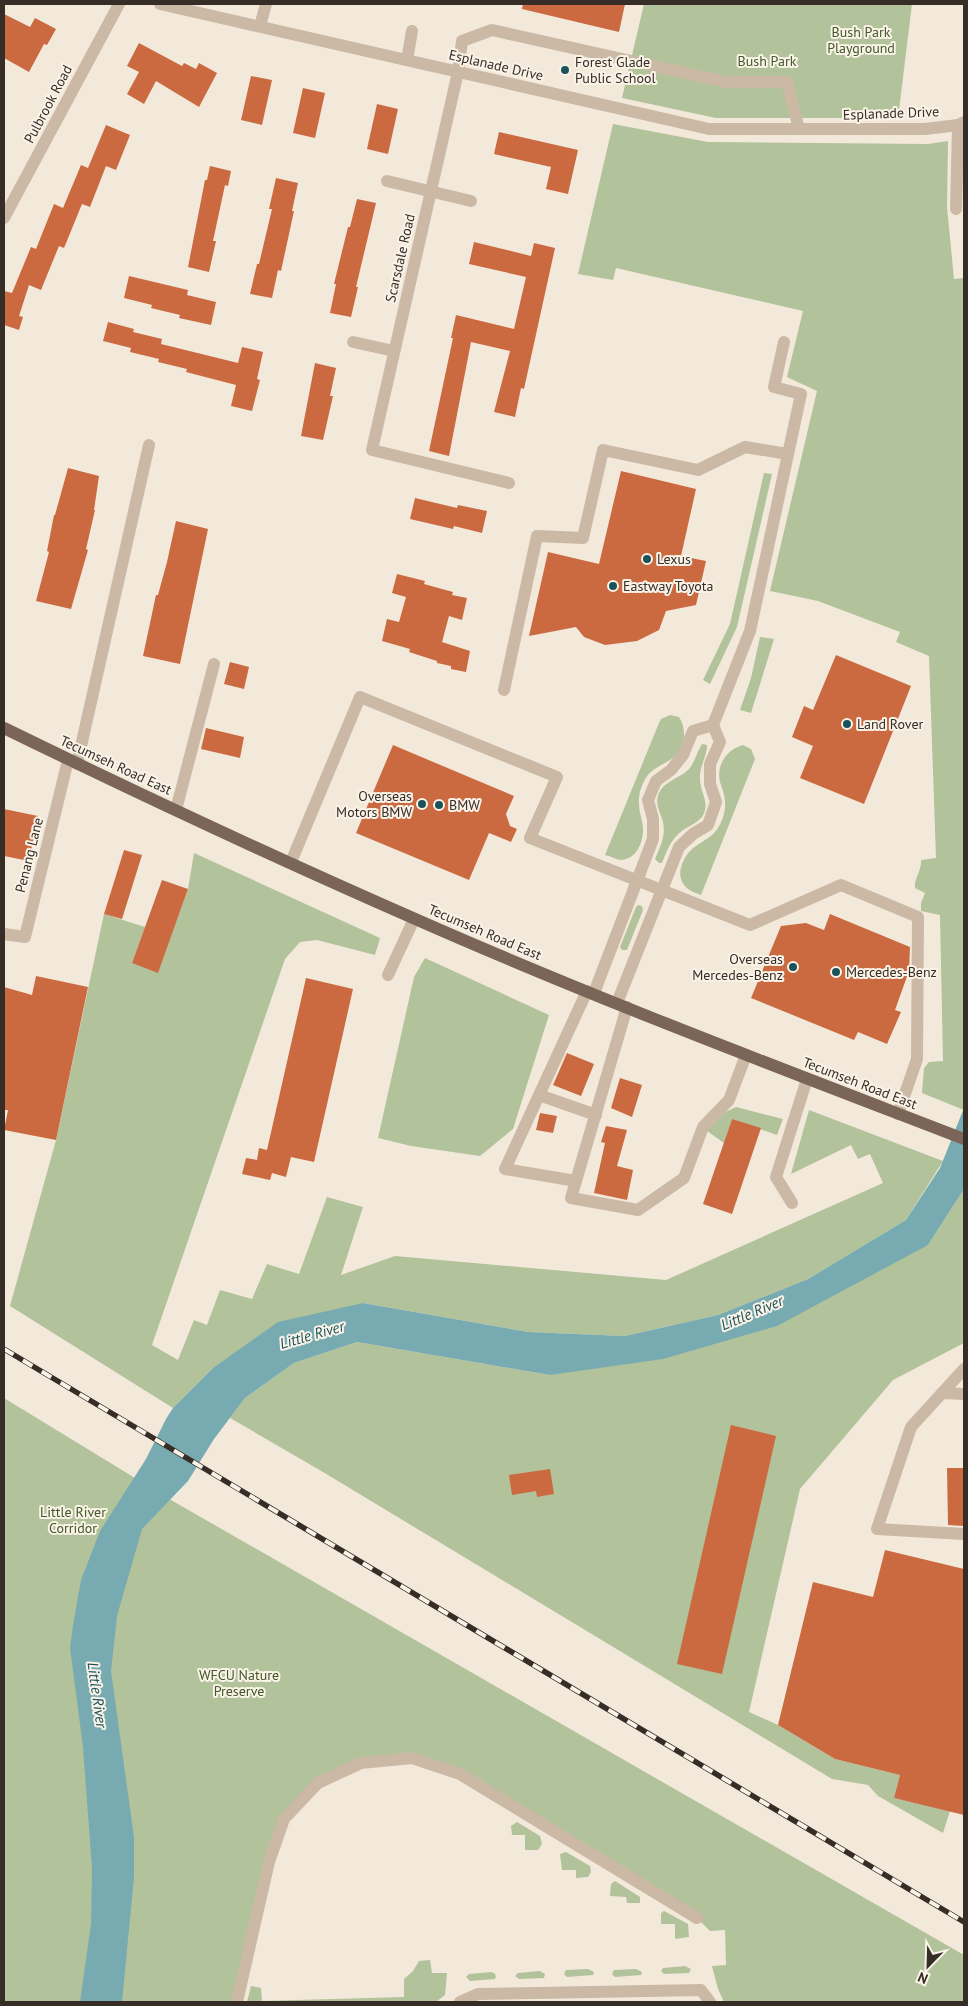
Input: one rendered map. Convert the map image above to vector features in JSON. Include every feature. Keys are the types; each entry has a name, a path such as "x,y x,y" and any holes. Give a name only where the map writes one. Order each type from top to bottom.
{"main road":[{"name":"Tecumseh Road East","path":"4,728 72,762 414,919 746,1055 964,1139"}],"street":[{"name":"Pulbrook Road","path":"4,218 119,4"},
{"name":"Esplanade Drive","path":"160,4 709,129 925,129 961,123"},
{"path":"260,26 266,4"},
{"path":"407,60 412,30"},
{"name":"Scarsdale Road","path":"509,483 372,450 458,72 462,41 492,30 726,82 787,82 800,130"},
{"path":"956,208 961,123"},
{"path":"387,181 471,201"},
{"path":"354,342 394,351"},
{"path":"746,1055 730,1100 703,1127 684,1178 638,1210 571,1198 596,1115 622,1005 662,891 679,847 693,834 708,825 716,802 710,784 710,764 720,742 713,725 750,631 801,394 774,387 784,342"},
{"path":"72,762 149,445"},
{"path":"504,690 537,536 583,538 603,450 698,470 745,447 788,454"},
{"path":"176,810 214,664"},
{"path":"291,862 360,696 557,777 530,838 637,882 750,925 841,885 918,917 917,1059 898,1114"},
{"path":"576,1182 505,1169 590,992 637,882 653,839 653,819 648,800 656,781 671,770 683,755 693,731 713,725"},
{"name":"Penang Lane","path":"4,934 24,937 72,762"},
{"path":"388,975 414,919"},
{"path":"792,1203 776,1177 807,1079"},
{"path":"539,1095 596,1115"},
{"path":"964,1369 911,1427 877,1529 964,1534"},
{"path":"942,1393 964,1394"},
{"path":"237,2002 268,1862 284,1819 318,1783 361,1764 412,1758 460,1774 698,1918"},
{"path":"460,2002 478,1994 701,1990 710,2002"}],"green space":[{"name":"Bush Park","path":"644,4 912,4 898,118 716,118 622,98"},
{"path":"613,124 708,142 928,144 948,141 947,207 954,279 964,278 964,1110 922,1093 924,1068 929,1062 943,1061 940,915 921,911 921,903 925,893 915,888 921,860 936,858 929,656 896,642 900,632 818,601 770,591 817,391 787,377 803,311 616,268 613,280 578,274"},
{"path":"764,473 772,474 737,627 710,684 703,680 730,624"},
{"path":"760,637 774,639 751,713 740,710 751,678"},
{"path":"670,715 679,717 682,722 684,740 675,756 655,768 642,785 639,800 643,830 638,850 630,857 620,860 605,855 659,723 661,719"},
{"path":"702,744 707,745 700,775 700,784 705,803 704,812 700,819 675,837 662,863 659,863 655,859 662,841 664,827 658,806 658,796 667,783 690,768"},
{"path":"743,745 751,749 755,759 701,895 683,884 680,875 682,864 690,851 712,835 721,823 725,805 719,776 721,764 732,750"},
{"path":"194,853 380,938 375,955 317,940 300,942 285,959 152,1345 178,1360 194,1320 207,1325 220,1290 252,1299 267,1264 299,1274 327,1197 363,1207 341,1275 395,1256 666,1280 883,1183 870,1154 858,1159 851,1145 791,1174 809,1110 943,1161 906,1220 808,1279 718,1315 625,1336 528,1332 363,1303 213,1368 173,1408 10,1306 56,1140 104,914 145,927 132,963 158,972 188,889"},
{"path":"638,905 642,906 643,910 627,950 622,950 620,947"},
{"path":"425,958 549,1015 513,1129 480,1156 411,1146 378,1138 414,977"},
{"path":"736,1107 783,1119 777,1135 732,1119 724,1143 707,1131 719,1115"},
{"path":"964,1189 964,1343 893,1380 800,1489 749,1712 778,1725 835,1759 900,1775 894,1798 950,1811 943,1833 878,1796 868,1785 832,1779 323,1472 230,1418 245,1398 294,1363 357,1342 550,1375 928,1245"},
{"path":"4,1398 171,1500 964,1955 964,2002 724,2002 718,1989 712,1966 726,1965 725,1930 710,1931 697,1918 460,1774 412,1758 361,1763 318,1783 284,1819 237,2002 4,2002"},
{"path":"517,1822 540,1836 542,1844 538,1850 525,1850 525,1835 512,1835 511,1826"},
{"path":"566,1852 590,1866 591,1872 588,1877 576,1878 576,1870 562,1870 560,1854"},
{"path":"615,1881 640,1897 640,1903 627,1903 626,1897 610,1896 611,1884"},
{"path":"664,1911 688,1924 689,1937 675,1939 675,1924 661,1924 661,1913"},
{"path":"430,1960 432,1973 447,1973 445,1995 436,2002 247,2002 251,1986 261,1988 262,2001 404,1997 404,1979 413,1971 419,1961"},
{"path":"685,1966 691,1969 689,1973 664,1974 661,1971 663,1968"},
{"path":"588,1969 594,1972 593,1975 567,1977 564,1974 566,1970"},
{"path":"636,1969 642,1972 641,1975 615,1977 612,1974 614,1970"},
{"path":"540,1971 545,1974 544,1978 519,1979 515,1976 518,1973"},
{"path":"491,1972 496,1976 495,1979 470,1981 466,1977 469,1974"}],"water":[{"name":"Little River","path":"964,1108 964,1189 928,1245 777,1326 663,1359 550,1375 357,1342 294,1363 245,1398 214,1439 188,1481 142,1529 117,1616 111,1671 134,1837 134,1877 122,2002 80,2002 91,1924 92,1868 83,1747 70,1648 73,1625 81,1580 100,1531 146,1459 173,1408 213,1368 278,1322 363,1303 528,1332 625,1336 718,1315 808,1279 906,1220 940,1168"}],"building":[{"path":"523,4 625,4 619,32 522,9"},
{"path":"4,14 30,27 35,18 56,29 47,45 44,44 29,72 4,58"},
{"path":"139,43 182,66 184,63 196,69 199,63 217,73 199,107 156,81 144,104 127,94 139,72 127,66"},
{"path":"251,76 272,80 262,125 241,120"},
{"path":"303,88 325,93 315,138 293,133"},
{"path":"377,104 398,109 388,154 367,149"},
{"path":"106,125 130,135 116,170 106,166 90,207 82,204 64,248 59,246 41,290 29,285 19,316 23,317 19,330 4,325 4,291 12,293 31,247 36,249 54,204 63,208 81,165 88,168"},
{"path":"499,132 578,150 568,194 546,189 551,167 494,154"},
{"path":"210,166 231,171 228,186 225,185 213,241 216,241 209,272 188,267 205,180 207,180"},
{"path":"276,178 298,183 281,271 278,270 272,298 250,294 272,209 269,209"},
{"path":"357,199 376,203 356,287 358,287 351,317 330,313 336,284 334,284"},
{"path":"474,242 531,256 534,243 555,248 524,389 521,388 515,417 494,412 510,351 471,342 449,456 429,451 453,338 451,338 456,315 514,329 526,277 469,264"},
{"path":"129,276 188,290 187,295 216,302 211,325 179,318 180,315 151,308 152,305 124,298"},
{"path":"108,322 134,329 133,332 162,339 161,344 238,363 242,347 263,352 257,379 260,380 252,411 231,406 236,385 186,372 187,369 158,362 159,359 130,352 131,348 103,341"},
{"path":"315,363 336,368 330,396 333,396 323,440 301,436"},
{"path":"68,468 99,476 95,510 86,549 88,550 71,609 36,601 49,552 47,551 54,515"},
{"name":"Lexus","path":"621,471 696,489 681,556 706,561 696,605 666,611 659,630 637,641 605,645 584,637 576,627 529,636 548,552 599,564"},
{"path":"415,498 457,508 458,505 487,511 482,533 454,526 453,529 410,519"},
{"path":"176,521 208,529 180,664 143,656 156,595 158,595 167,562"},
{"path":"397,574 425,581 424,584 453,592 452,595 467,598 462,620 449,616 442,642 470,651 466,672 451,669 451,666 437,663 437,661 409,652 410,649 382,641 387,619 399,622 406,597 392,593"},
{"name":"Land Rover","path":"836,655 911,686 864,804 800,778 813,746 792,737 804,706 813,710"},
{"path":"230,662 249,667 244,689 224,684"},
{"path":"206,728 244,737 240,758 201,749"},
{"name":"BMW","path":"393,745 514,796 506,814 510,826 517,829 511,842 489,833 469,880 356,833"},
{"path":"4,809 38,816 29,861 4,856"},
{"path":"124,850 142,855 122,919 104,914"},
{"path":"162,880 188,889 158,973 132,963"},
{"name":"Mercedes-Benz","path":"830,914 910,947 909,971 895,1010 901,1012 887,1044 858,1032 854,1040 751,998 781,926 806,923 824,930"},
{"path":"36,976 88,987 56,1140 4,1130 8,1110 4,1110 4,987 32,995"},
{"path":"306,978 353,989 314,1162 291,1157 286,1177 272,1173 270,1180 242,1174 246,1158 257,1160 259,1148 267,1150"},
{"path":"567,1053 594,1064 581,1096 553,1085"},
{"path":"620,1078 642,1085 632,1117 611,1108"},
{"path":"540,1113 557,1116 553,1133 536,1130"},
{"path":"732,1119 761,1128 732,1214 703,1204"},
{"path":"606,1126 627,1130 617,1166 633,1170 627,1200 594,1193 605,1143 601,1142"},
{"path":"731,1425 776,1436 722,1674 677,1664"},
{"path":"947,1468 964,1468 964,1526 948,1525"},
{"path":"550,1469 554,1494 537,1497 536,1491 512,1495 509,1475"},
{"path":"885,1550 964,1569 964,1815 894,1798 900,1775 835,1759 778,1725 813,1582 873,1597"}],"railway":[{"path":"4,1349 964,1922"}],"place":[{"name":"Forest Glade Public School","path":"565,70"},
{"name":"Lexus","path":"647,559"},
{"name":"Eastway Toyota","path":"613,586"},
{"name":"Land Rover","path":"847,724"},
{"name":"Overseas Motors BMW","path":"422,804"},
{"name":"BMW","path":"439,805"},
{"name":"Overseas Mercedes-Benz","path":"793,967"},
{"name":"Mercedes-Benz","path":"836,972"}],"park label":[{"name":"Bush Park Playground","path":"861,40"},
{"name":"Little River Corridor","path":"73,1520"},
{"name":"WFCU Nature Preserve","path":"239,1684"}]}
